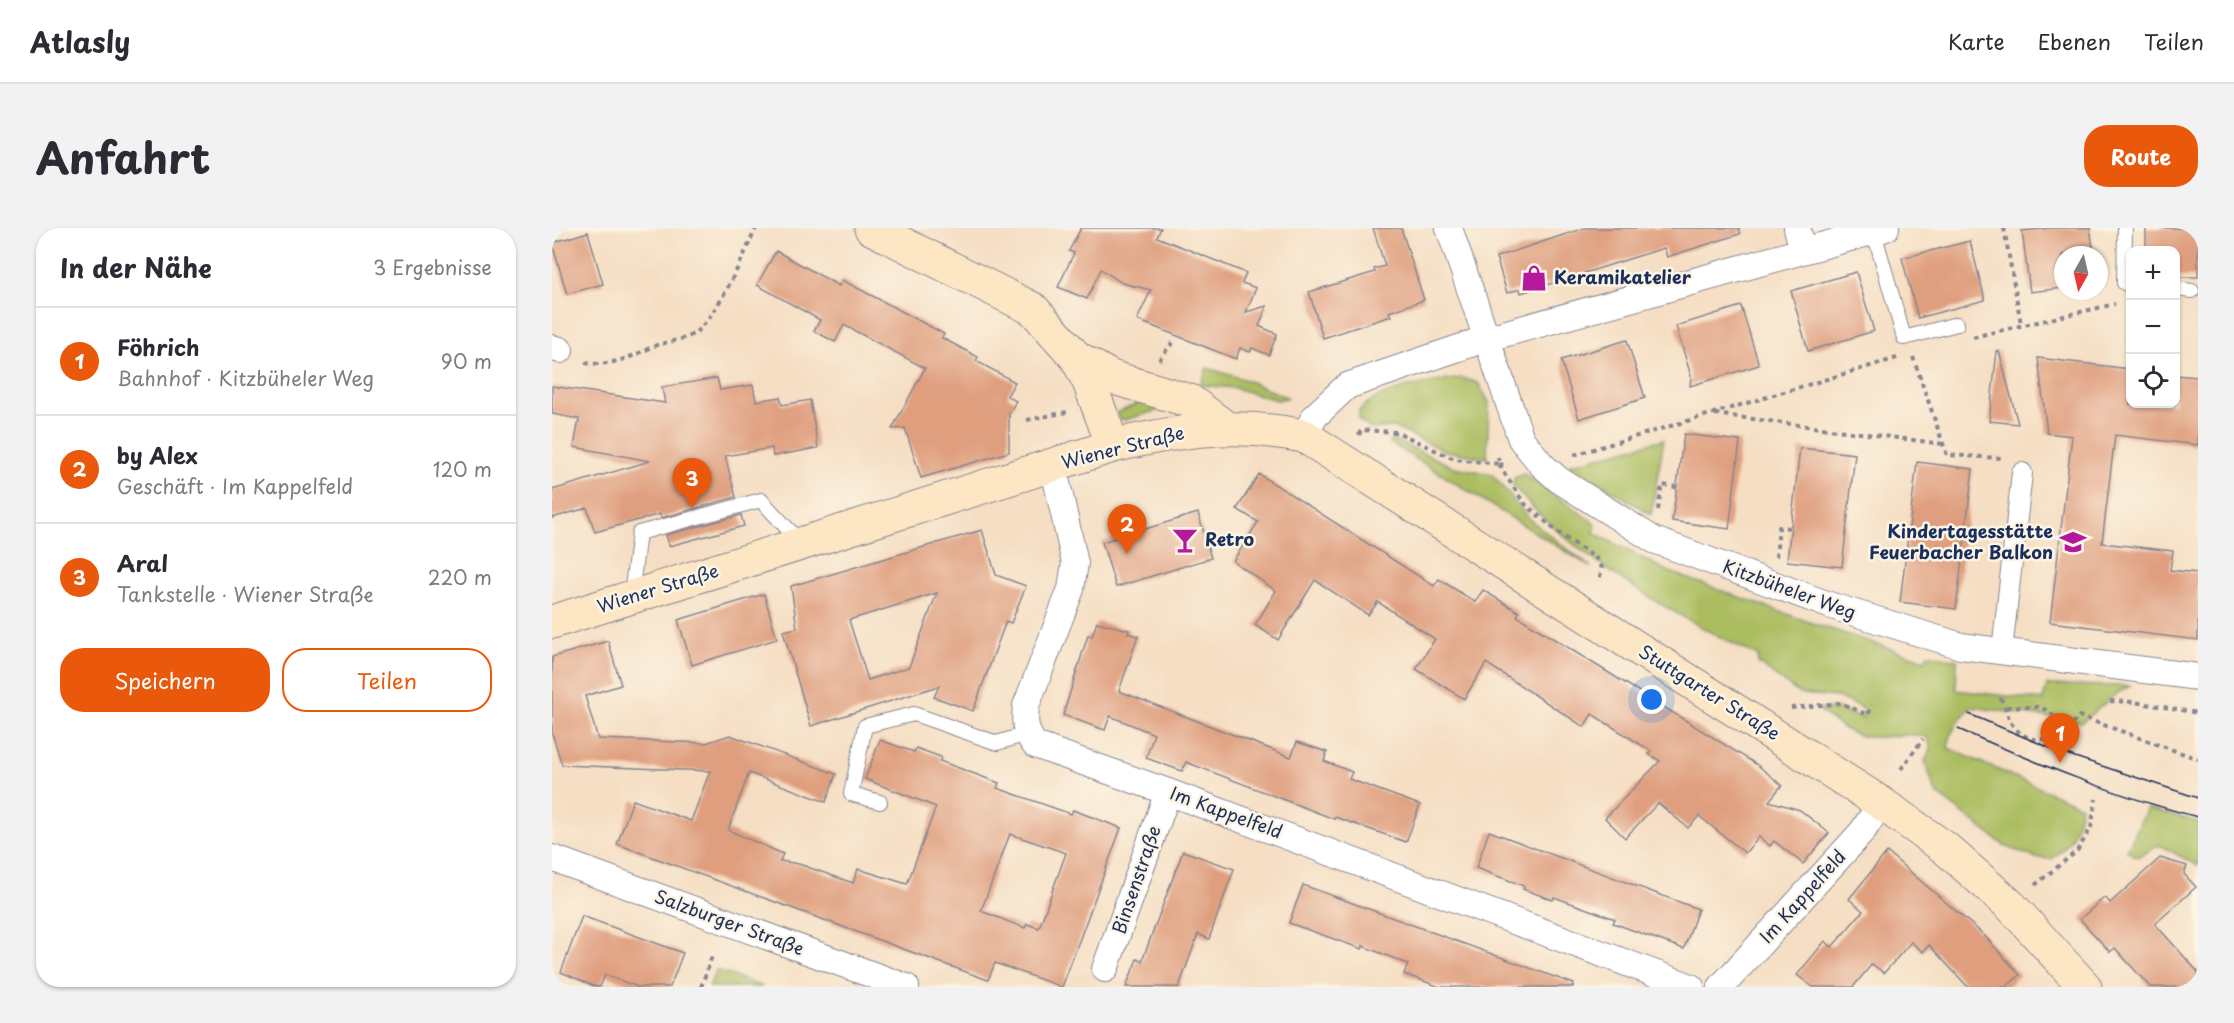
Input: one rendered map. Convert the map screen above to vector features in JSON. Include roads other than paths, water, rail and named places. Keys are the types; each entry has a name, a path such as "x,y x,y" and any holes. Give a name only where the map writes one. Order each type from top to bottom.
{"main road":[{"path":"871,228 1033,309 1076,357 1089,382 1113,447"},
{"path":"1076,357 1111,377 1190,401 1225,427"},
{"name":"Wiener Straße","path":"552,622 1113,447 1170,433 1225,427 1268,429 1304,436"},
{"name":"Stuttgarter Straße","path":"1304,436 1881,803 1945,848 2011,906 2085,987"}],"street":[{"name":"Kitzbüheler Weg","path":"1449,228 1521,439 1542,465 1559,480 1654,540 1829,605 1961,646 2198,677"},
{"path":"1304,436 1315,416 1347,386 1485,339 1800,239 1880,230"},
{"path":"1027,734 1024,722 1026,706 1071,589 1075,563 1053,465"},
{"path":"2002,651 2022,473"},
{"name":"Im Kappelfeld","path":"1027,734 1035,745 1168,792 1691,987"},
{"name":"Binsenstraße","path":"1105,969 1168,792"},
{"name":"Im Kappelfeld","path":"1721,987 1862,832 1881,803"},
{"name":"Salzburger Straße","path":"552,858 906,987"}],"lane":[{"path":"2124,228 2124,283 2126,283"},
{"path":"1880,230 1904,338 1957,324"},
{"path":"2180,290 2192,291"},
{"path":"631,597 639,533 761,500 802,545"},
{"path":"880,802 851,794 865,726 914,714 997,743 1027,734"}],"tram line":[{"path":"1969,714 2060,752 2198,798"},
{"path":"1958,729 2106,789 2198,817"}],"place":[{"name":"Keramikatelier","path":"1534,278"},
{"name":"Aral","path":"692,508"},
{"name":"Retro","path":"1185,540"},
{"name":"Kindertagesstätte Feuerbacher Balkon","path":"2073,542"},
{"name":"by Alex","path":"1127,554"},
{"name":"Föhrich","path":"2060,763"}]}
